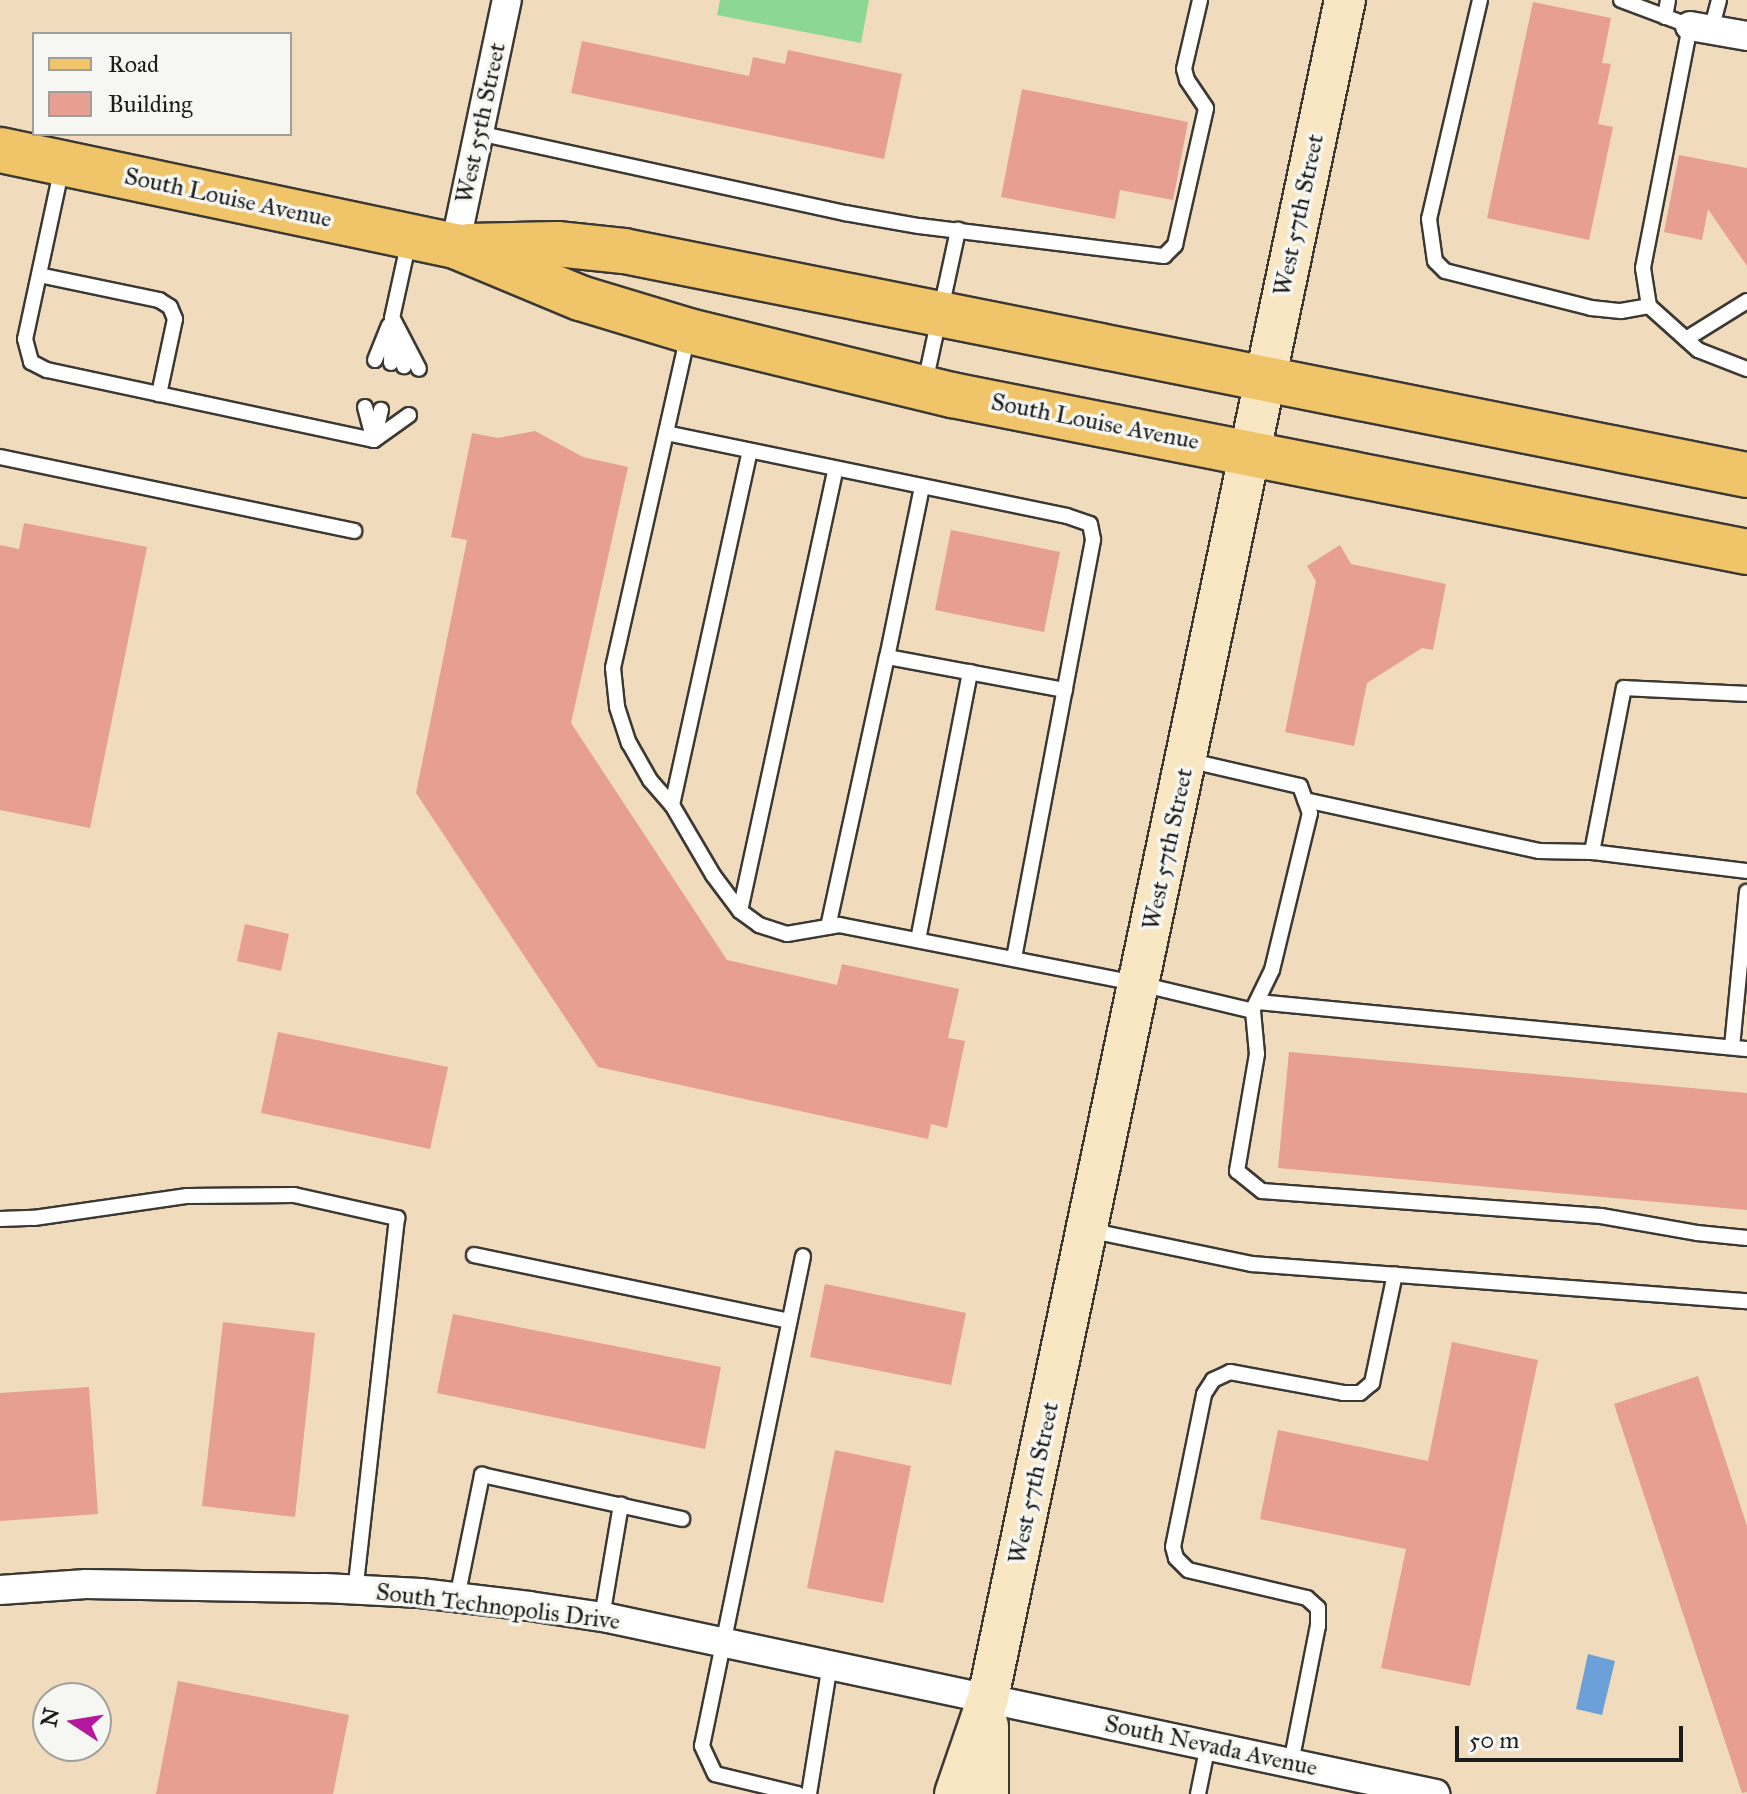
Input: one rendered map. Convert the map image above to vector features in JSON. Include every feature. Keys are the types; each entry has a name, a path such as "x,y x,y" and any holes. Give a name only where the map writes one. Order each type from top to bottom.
{"main road":[{"name":"West 57th Street","path":"955,1794 988,1698 1345,0"},
{"name":"South Louise Avenue","path":"0,150 455,246 551,287 689,331 924,388 1747,552"},
{"name":"South Louise Avenue","path":"455,246 557,244 624,251 1747,475"},
{"name":"West 57th Street","path":"988,1698 988,1794"}],"street":[{"name":"West 55th Street","path":"455,246 507,0"},
{"path":"1688,24 1747,36"},
{"name":"South Technopolis Drive","path":"0,1590 86,1584 355,1590 457,1598 602,1617 988,1698"},
{"name":"South Nevada Avenue","path":"988,1698 1435,1794"}],"lane":[{"path":"478,133 845,213 1137,255 1171,253 1206,108 1187,80 1184,69 1200,0"},
{"path":"1480,0 1429,219 1435,261 1445,271 1591,308 1621,311 1649,306"},
{"path":"1621,0 1688,24"},
{"path":"1668,0 1688,24"},
{"path":"1719,0 1688,24 1643,268 1649,306 1698,350 1747,369"},
{"path":"63,163 25,339 31,362 47,370 374,440 409,415"},
{"path":"924,388 958,230"},
{"path":"375,360 392,318 410,236"},
{"path":"39,275 159,300 170,307 175,319 159,394"},
{"path":"1686,339 1747,301"},
{"path":"392,318 405,366 392,318"},
{"path":"689,331 613,668 617,707 629,743 650,780 672,805 713,875 740,911 759,925 787,934 839,925 1255,1006 1740,1048 1747,892"},
{"path":"365,407 374,440"},
{"path":"374,440 387,411"},
{"path":"666,433 1090,524 1093,540 1014,959"},
{"path":"672,805 750,451"},
{"path":"0,457 354,531"},
{"path":"740,911 835,470"},
{"path":"828,927 922,487"},
{"path":"887,657 1065,690"},
{"path":"918,940 970,672"},
{"path":"1592,852 1624,688 1747,694"},
{"path":"1186,760 1300,786 1310,813 1272,970 1255,1006 1257,1054 1237,1171 1262,1191 1601,1216 1697,1233 1747,1238"},
{"path":"1305,800 1539,851 1592,852 1747,871"},
{"path":"0,1219 34,1218 187,1196 294,1195 397,1218 355,1590"},
{"path":"1088,1230 1252,1264 1747,1301"},
{"path":"474,1255 789,1321"},
{"path":"798,1794 715,1774 702,1746 803,1256"},
{"path":"1291,1763 1318,1626 1318,1608 1307,1598 1188,1570 1176,1558 1173,1547 1204,1394 1213,1380 1230,1372 1343,1393 1360,1393 1372,1383 1395,1274"},
{"path":"457,1598 482,1475 682,1519"},
{"path":"602,1617 621,1505"},
{"path":"809,1794 830,1665"},
{"path":"1198,1794 1208,1745"}],"green space":[{"path":"720,0 869,0 861,43 717,15"}],"water":[{"path":"1588,1654 1615,1661 1602,1715 1576,1709"}],"building":[{"path":"1533,2 1611,18 1602,63 1611,64 1598,124 1613,127 1589,240 1487,218"},
{"path":"582,41 749,76 753,57 785,64 788,50 902,74 884,159 571,93"},
{"path":"1022,89 1188,122 1173,200 1120,190 1115,219 1001,197"},
{"path":"1679,155 1747,168 1747,266 1708,209 1702,240 1664,232"},
{"path":"535,431 583,457 628,467 571,723 727,960 837,985 842,964 959,989 948,1038 965,1041 947,1128 931,1124 928,1139 598,1067 416,793 467,540 451,537 472,433 498,438"},
{"path":"24,523 147,547 90,828 0,810 0,545 19,549"},
{"path":"951,530 1060,552 1044,632 935,610"},
{"path":"1340,545 1351,564 1446,584 1433,650 1422,648 1367,683 1354,746 1285,732 1316,581 1307,566"},
{"path":"245,924 289,934 281,971 237,961"},
{"path":"278,1032 448,1067 430,1149 261,1113"},
{"path":"1289,1052 1747,1093 1747,1210 1278,1168"},
{"path":"825,1284 966,1313 951,1385 810,1357"},
{"path":"453,1314 721,1367 705,1449 437,1393"},
{"path":"223,1322 315,1333 295,1517 202,1506"},
{"path":"1452,1342 1538,1360 1470,1686 1381,1668 1406,1549 1260,1519 1278,1430 1428,1461"},
{"path":"1698,1376 1747,1526 1747,1792 1742,1793 1614,1404"},
{"path":"89,1387 98,1514 0,1521 0,1393"},
{"path":"835,1450 911,1466 883,1603 807,1588"},
{"path":"178,1681 349,1715 333,1794 156,1794"}]}
